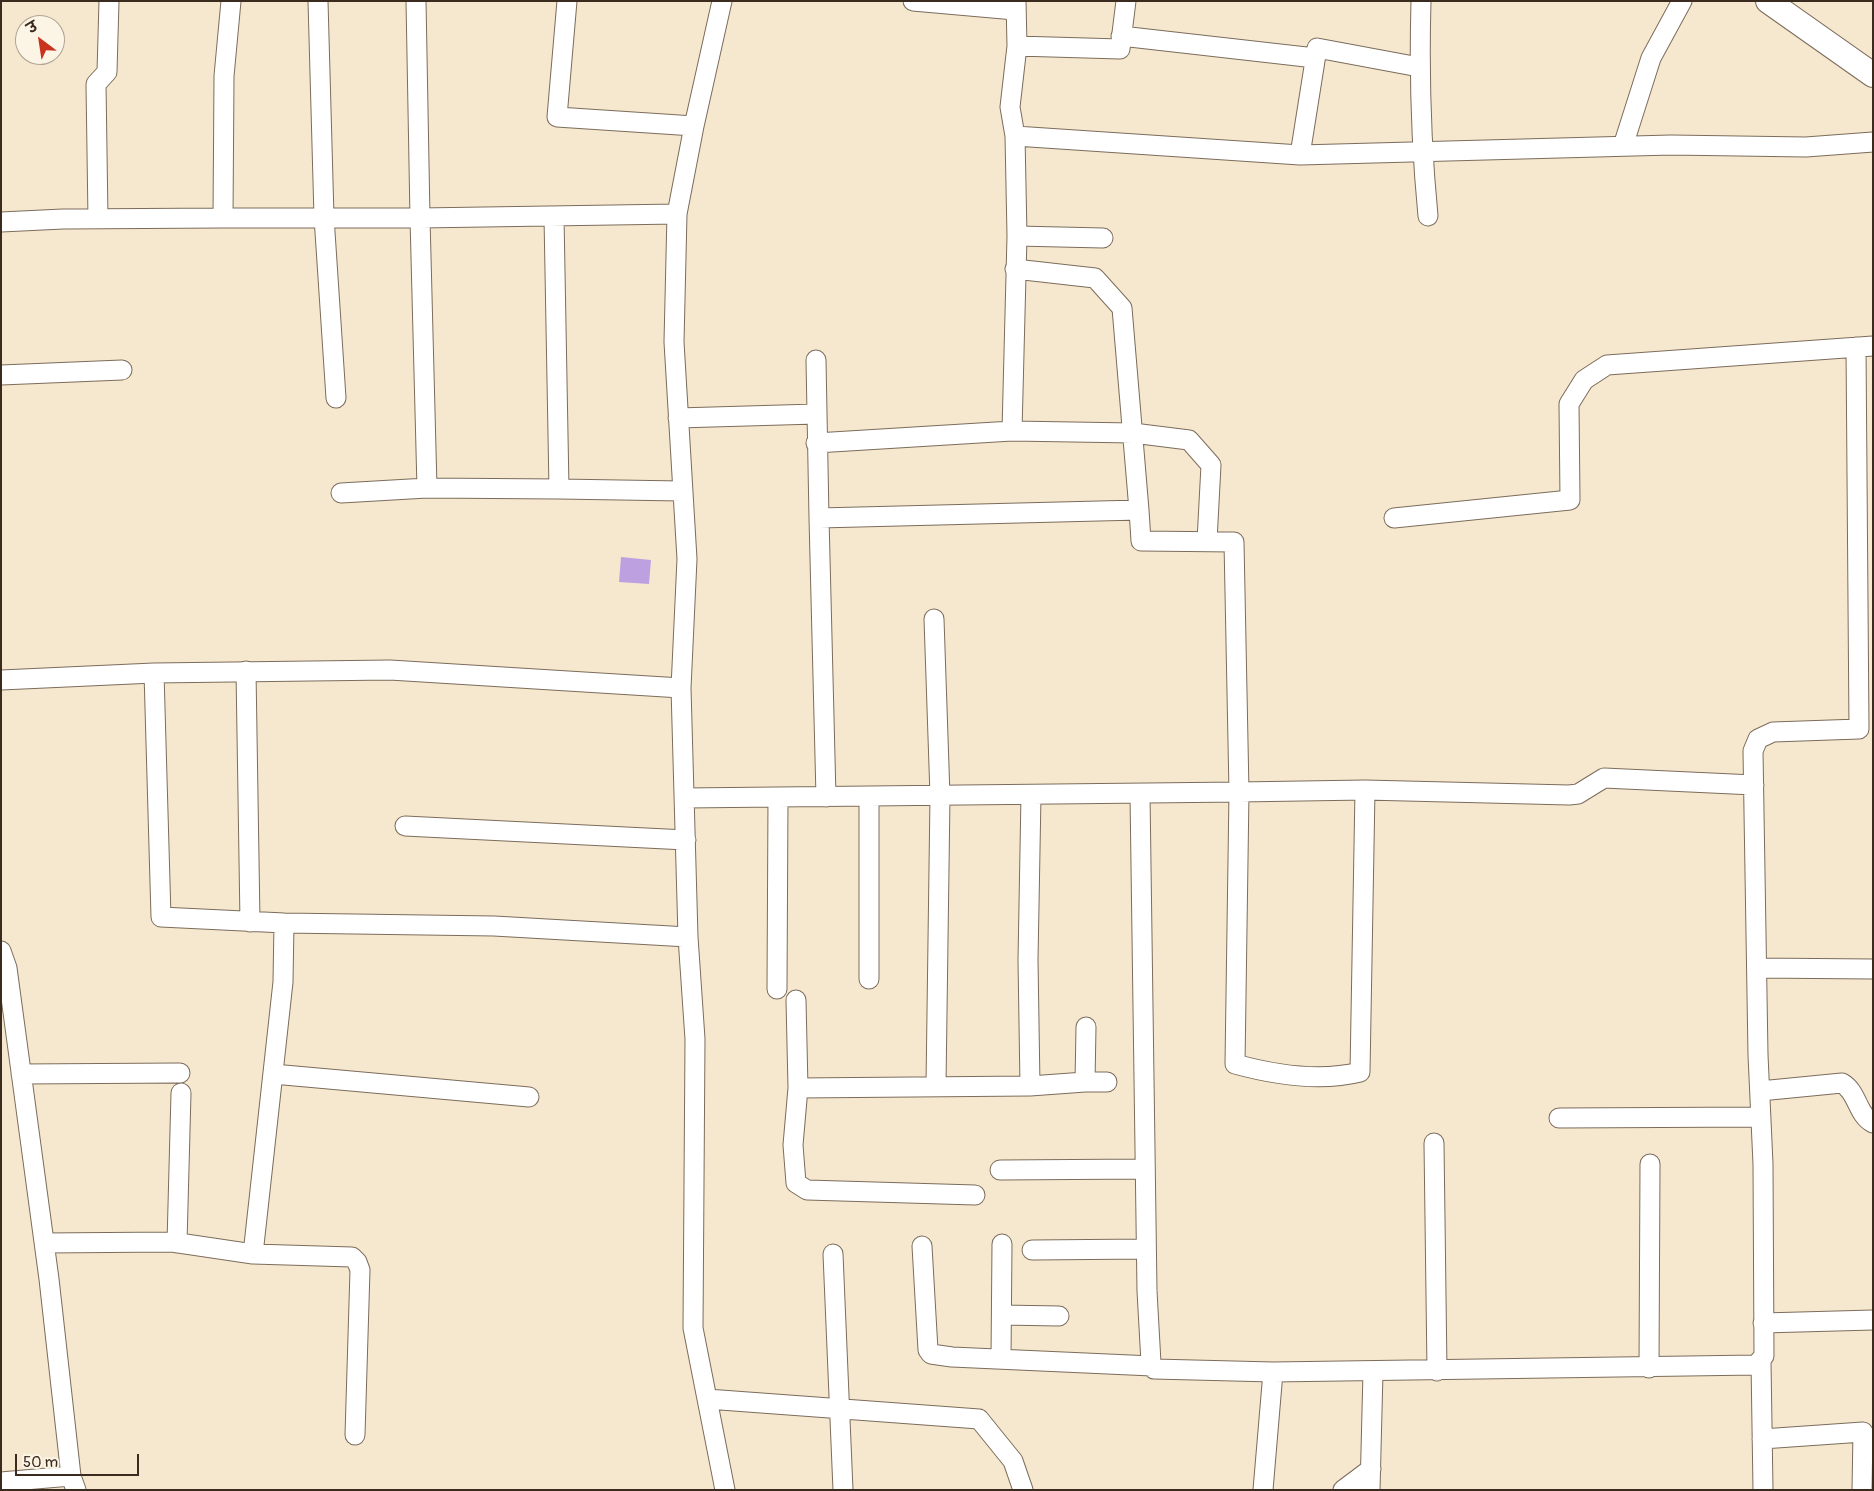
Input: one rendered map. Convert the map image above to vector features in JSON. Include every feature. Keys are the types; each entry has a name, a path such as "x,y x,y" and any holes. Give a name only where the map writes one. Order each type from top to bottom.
{"street":[{"path":"98,219 96,84 106,72 109,1"},
{"path":"223,218 224,76 231,1"},
{"path":"318,1 324,217 336,398"},
{"path":"416,1 427,488"},
{"path":"567,1 557,117 694,126"},
{"path":"722,1 694,126 677,214 674,342 687,559 681,688 688,937 694,1039 692,1328 725,1490"},
{"path":"913,1 1016,6 1017,46 1010,107 1015,136 1017,236 1012,431"},
{"path":"1017,46 1120,49 1120,36 1126,1"},
{"path":"1421,1 1419,67 1422,152 1428,216"},
{"path":"1623,146 1651,58 1682,1"},
{"path":"1768,1 1873,75"},
{"path":"1120,36 1315,58"},
{"path":"1300,155 1317,48 1419,67"},
{"path":"1015,136 1300,155 1623,146 1806,148 1873,142"},
{"path":"1,222 98,219 554,217 677,214"},
{"path":"554,217 559,489"},
{"path":"1017,236 1103,238"},
{"path":"1015,269 1095,278 1122,308 1141,541 1234,542 1239,792 1235,1064 1267,1073 1338,1077 1360,1072 1365,790"},
{"path":"1394,518 1570,500 1569,404 1584,380 1607,364 1864,346 1866,729 1772,732 1758,738 1753,751 1764,1323 1764,1356 1761,1362 1762,1490"},
{"path":"816,360 816,443 826,797"},
{"path":"1,375 122,370"},
{"path":"678,418 816,414"},
{"path":"816,443 1012,431 1133,433 1190,440 1211,466 1207,541"},
{"path":"341,493 427,488 682,492"},
{"path":"819,518 1139,510"},
{"path":"934,619 940,796 936,1085"},
{"path":"1,680 154,673 390,670 681,688"},
{"path":"246,671 250,922"},
{"path":"154,673 161,917 284,923 494,926 688,937"},
{"path":"685,798 1365,790 1569,795 1578,794 1604,778 1754,785"},
{"path":"1140,794 1144,1169 1152,1366"},
{"path":"1030,1086 1028,960 1031,795"},
{"path":"869,797 869,979"},
{"path":"777,989 778,798"},
{"path":"405,826 686,840"},
{"path":"253,1254 283,982 284,923"},
{"path":"1,951 7,968 74,1483 1,1482"},
{"path":"1757,968 1873,970"},
{"path":"796,1000 798,1088 793,1145 796,1183 807,1190 975,1195"},
{"path":"1085,1082 1086,1027"},
{"path":"21,1074 180,1073"},
{"path":"273,1074 529,1098"},
{"path":"798,1088 936,1085 1030,1086 1107,1082"},
{"path":"1760,1091 1842,1083 1850,1088 1866,1120 1873,1123"},
{"path":"178,1243 181,1093"},
{"path":"1559,1118 1761,1117"},
{"path":"1434,1143 1437,1371"},
{"path":"1649,1368 1650,1164"},
{"path":"1000,1170 1144,1169"},
{"path":"44,1243 178,1243 253,1254 352,1257 357,1262 360,1270 355,1435"},
{"path":"1002,1244 1002,1359"},
{"path":"922,1246 928,1350 931,1354 952,1357 1152,1366 1156,1370 1273,1372 1649,1368 1756,1365 1761,1362"},
{"path":"1032,1250 1146,1249"},
{"path":"833,1254 843,1490"},
{"path":"1002,1315 1059,1316"},
{"path":"1764,1323 1873,1320"},
{"path":"1263,1490 1273,1372"},
{"path":"1370,1490 1373,1372"},
{"path":"707,1399 979,1419 1013,1461 1023,1490"},
{"path":"1762,1439 1868,1432 1862,1490"},
{"path":"1343,1490 1371,1469"}],"building":[{"path":"621,557 651,560 649,584 619,582"}]}
